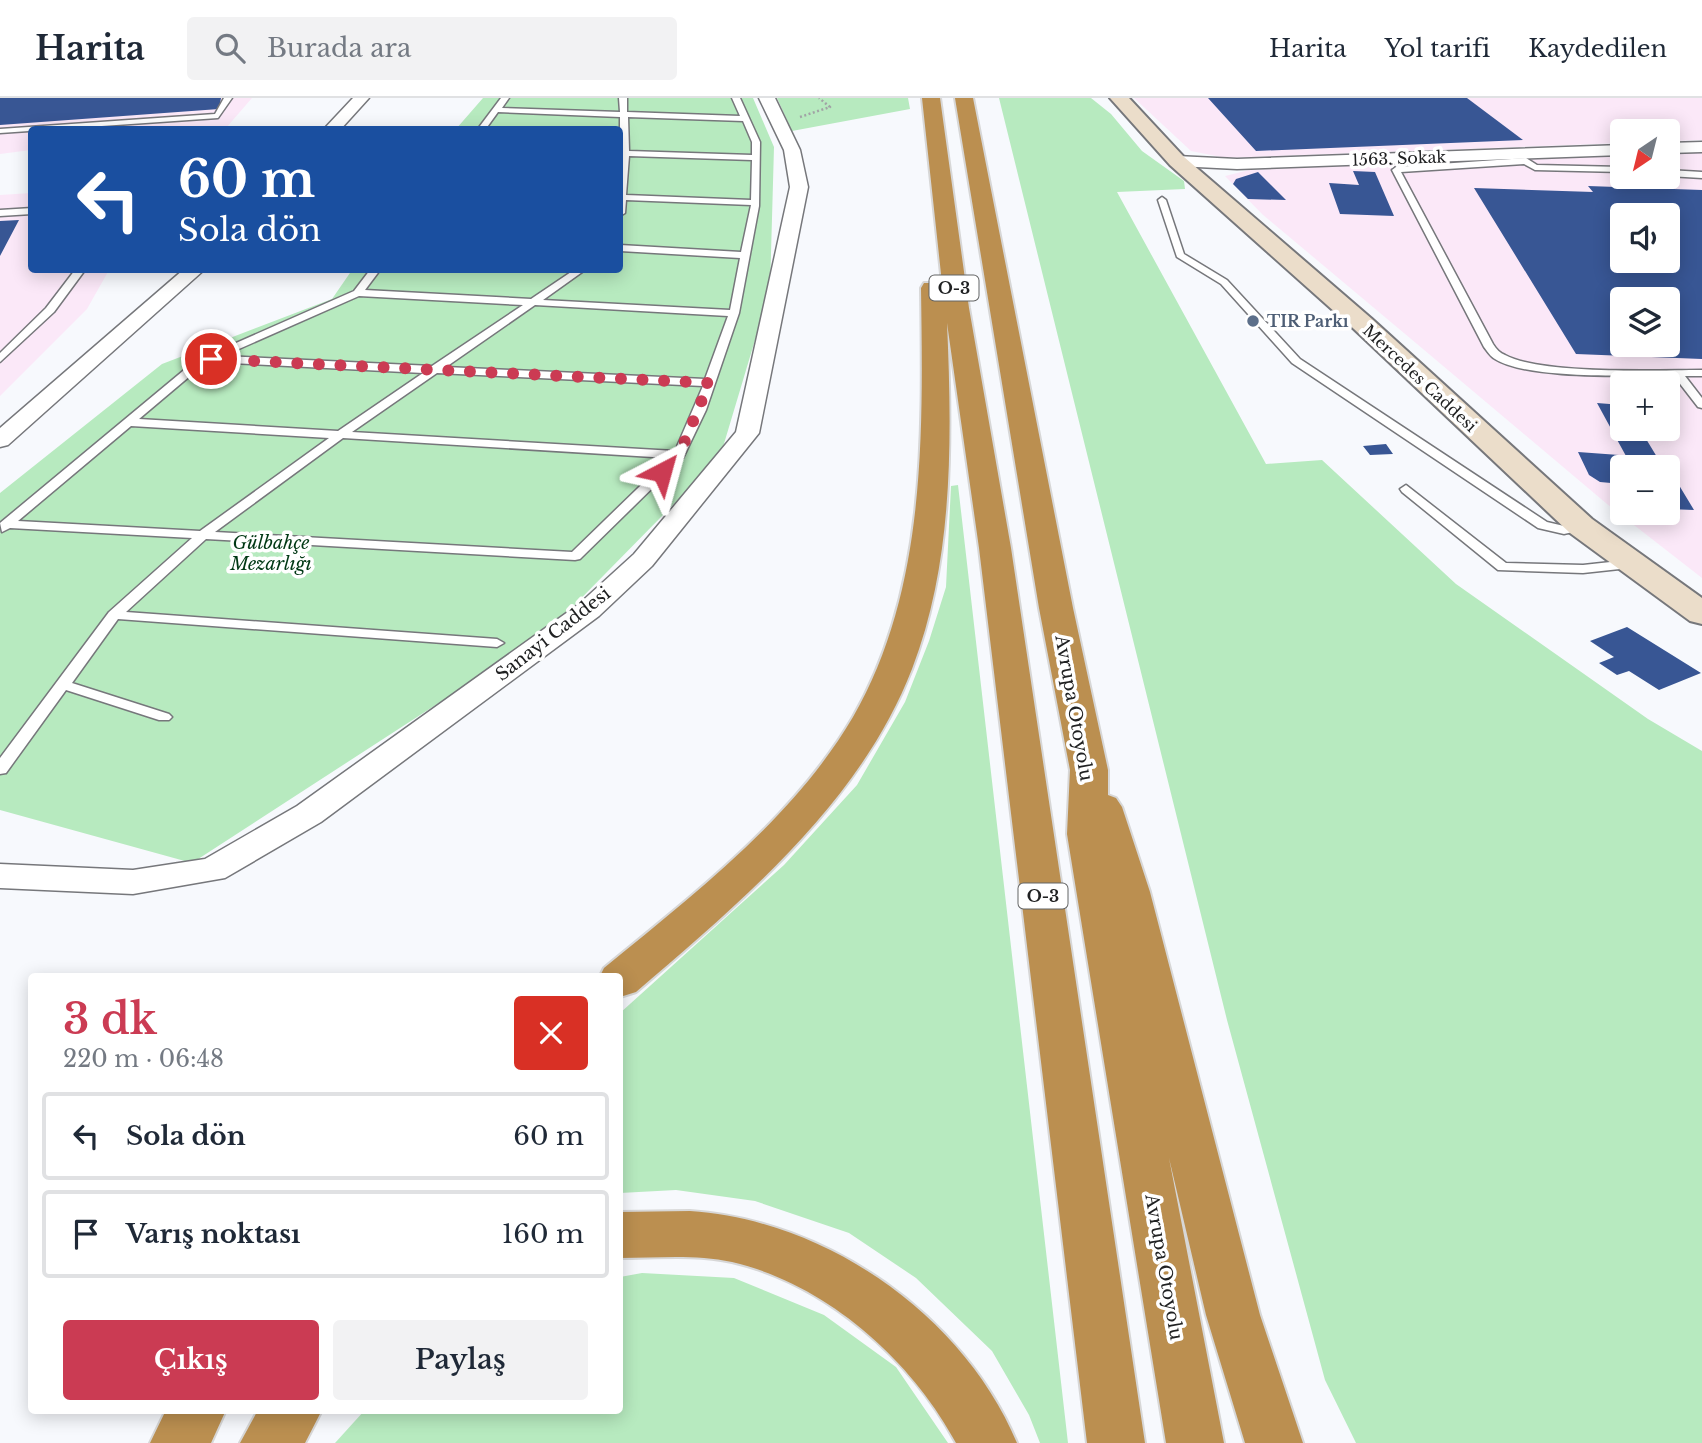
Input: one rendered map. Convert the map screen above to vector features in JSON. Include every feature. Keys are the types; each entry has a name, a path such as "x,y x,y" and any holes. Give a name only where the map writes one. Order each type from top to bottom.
{"highway":[{"name":"O-3","path":"931,98 1116,1443"},
{"name":"Avrupa Otoyolu","path":"964,98 1056,608 1089,770 1087,834 1195,1443"},
{"path":"623,977 698,914 797,817 867,723 894,670 923,565 936,359 932,277 936,249 947,226"},
{"path":"1089,770 1129,892 1233,1315 1274,1443"},
{"path":"623,1236 667,1233 732,1239 793,1260 836,1282 884,1315 926,1351 974,1413 988,1443"},
{"path":"179,1443 196,1414"},
{"path":"268,1443 291,1414"}],"street":[{"path":"335,126 361,98"},
{"name":"Sanayi Caddesi","path":"0,876 133,882 213,870 321,806 589,610 643,561 747,433 799,187 792,150 767,98"},
{"name":"Mercedes Caddesi","path":"1119,98 1177,161 1363,324 1581,526 1629,564 1702,614"},
{"path":"1680,148 1702,147"},
{"name":"1563. Sokak","path":"1177,161 1237,164 1610,150"},
{"path":"0,440 191,273"}],"lane":[{"path":"73,126 218,116 228,98"},
{"path":"484,126 505,98"},
{"path":"622,98 622,126"},
{"path":"3,527 203,535 575,556 679,455 734,313 755,203 756,158 756,142 736,98"},
{"path":"496,110 747,119"},
{"path":"0,131 28,129"},
{"path":"623,153 756,158"},
{"path":"1610,170 1535,167 1526,161 1396,170 1488,345 1498,356 1516,363 1560,369 1618,371"},
{"path":"1680,174 1702,175"},
{"path":"623,197 755,203"},
{"path":"1161,200 1180,255 1224,282 1296,360 1543,525 1564,530 1581,526"},
{"path":"0,213 28,211"},
{"path":"623,248 746,255"},
{"path":"0,359 50,310 78,273"},
{"path":"358,293 373,273"},
{"path":"0,769 114,615 203,535 341,435 576,273"},
{"path":"3,527 199,363 358,293 734,313"},
{"path":"211,359 709,383"},
{"path":"1680,373 1702,373"},
{"path":"1680,378 1702,405"},
{"path":"127,422 679,455"},
{"path":"1406,489 1503,567 1608,568 1629,564"},
{"path":"114,615 497,643"},
{"path":"64,685 164,717"}],"path":[{"path":"779,122 818,113 830,107 819,98"}],"shaded area":[{"path":"0,98 252,98 228,126 28,126 28,150 0,154"},
{"path":"1134,98 1702,98 1702,140 1680,141 1680,119 1610,119 1610,143 1226,158 1191,151"},
{"path":"1702,151 1702,578 1634,525 1680,525 1680,455 1610,455 1610,506 1262,214 1225,176 1249,170 1610,155 1610,189 1680,189 1680,152"},
{"path":"28,193 28,273 107,273 87,309 0,396 0,195"}],"green space":[{"name":"Gülbahçe Mezarlığı","path":"483,98 753,98 774,147 770,290 720,457 548,632 192,863 0,810 0,493 162,364 332,299 350,273 623,273 623,126 459,126"},
{"path":"777,98 908,98 910,109 792,131"},
{"path":"999,98 1091,98 1111,114 1142,151 1184,181 1185,189 1117,192 1266,464 1322,460 1456,584 1648,719 1702,751 1702,1443 1356,1443 1325,1380 1227,1020"},
{"path":"958,485 1068,1443 1040,1443 1029,1415 992,1351 916,1278 849,1233 755,1201 676,1190 623,1193 623,1010 784,865 857,785 905,702 929,641 946,587 951,486"},
{"path":"642,1273 734,1278 824,1315 896,1367 948,1443 335,1443 361,1414 623,1414 623,1276"}],"building":[{"path":"0,98 221,98 219,109 0,125"},
{"path":"1208,98 1467,98 1523,140 1256,151"},
{"path":"1353,171 1375,172 1394,216 1340,214 1329,183 1359,185"},
{"path":"1258,172 1286,200 1248,199 1233,184 1236,179"},
{"path":"1588,186 1610,187 1610,189 1702,190 1702,359 1652,357 1680,357 1680,287 1610,287 1610,355 1576,354 1474,188 1593,192"},
{"path":"19,220 0,256 0,221"},
{"path":"1597,403 1610,404 1610,427"},
{"path":"1618,441 1647,441 1656,455 1625,455"},
{"path":"1386,444 1393,454 1370,455 1363,446"},
{"path":"1578,452 1619,455 1610,455 1610,483 1600,482 1589,475"},
{"path":"1680,487 1694,510 1680,509"},
{"path":"1627,627 1701,673 1659,690 1629,671 1617,675 1599,663 1614,657 1590,641"}],"place":[{"name":"TIR Parkı","path":"1253,321"}],"route":[{"path":"211,359 709,383 679,455 662,472"}]}
